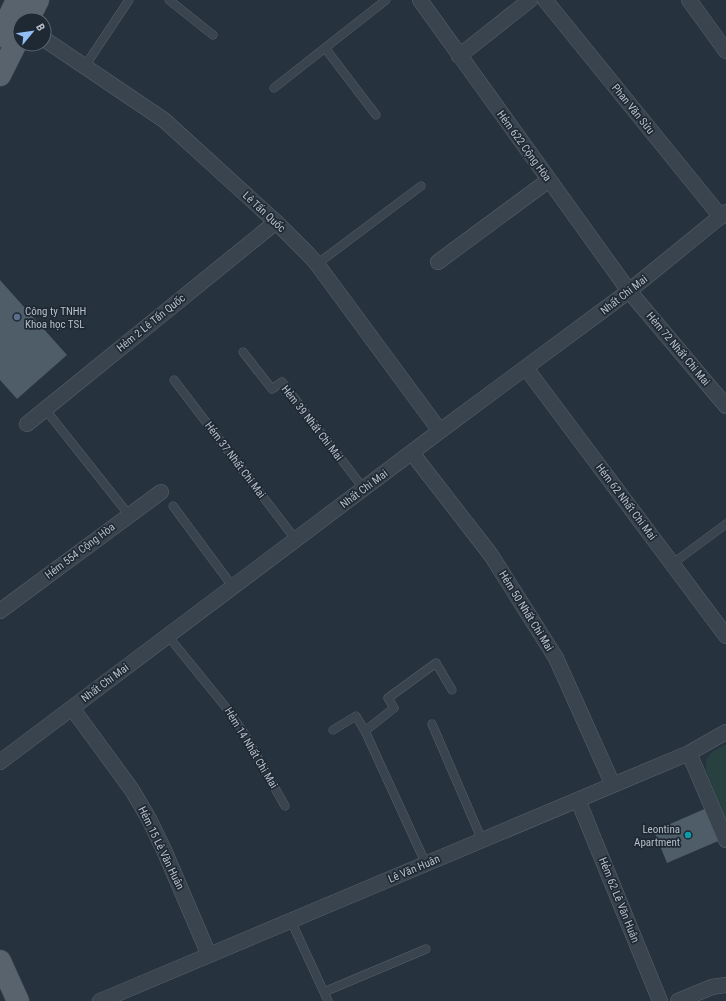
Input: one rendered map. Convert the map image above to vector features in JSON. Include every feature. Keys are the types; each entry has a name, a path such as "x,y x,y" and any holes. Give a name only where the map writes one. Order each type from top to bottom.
{"main road":[{"path":"0,36 19,9 38,0"},
{"path":"0,75 12,51"},
{"path":"0,961 18,1001"}],"street":[{"name":"Hẻm 622 Cộng Hòa","path":"420,0 629,291"},
{"path":"459,56 530,0"},
{"name":"Phan Văn Sửu","path":"545,0 723,215"},
{"path":"690,0 726,51"},
{"name":"Lê Tấn Quốc","path":"52,44 164,120 276,222 317,264 440,431"},
{"path":"438,262 549,180"},
{"name":"Nhất Chi Mai","path":"0,762 440,431 629,291 723,215"},
{"name":"Hẻm 2 Lê Tấn Quốc","path":"27,424 276,222"},
{"name":"Hẻm 72 Nhất Chi Mai","path":"629,291 726,406"},
{"name":"Hẻm 62 Nhất Chi Mai","path":"526,368 672,564 724,630"},
{"name":"Hẻm 50 Nhất Chi Mai","path":"412,453 491,554 556,658 613,785"},
{"name":"Hẻm 554 Cộng Hòa","path":"0,611 161,492"},
{"name":"Hẻm 15 Lê Văn Huân","path":"72,708 132,790 150,819 209,955"},
{"name":"Lê Văn Huân","path":"100,1001 689,753 726,732"},
{"path":"689,753 726,840"},
{"name":"Hẻm 62 Lê Văn Huân","path":"578,800 660,1001"},
{"path":"678,1001 721,984"}],"lane":[{"path":"85,66 129,0"},
{"path":"169,0 213,35"},
{"path":"274,88 386,0"},
{"path":"325,48 376,114"},
{"path":"317,264 421,186"},
{"name":"Hẻm 39 Nhất Chi Mai","path":"243,352 272,390 282,382 364,489"},
{"name":"Hẻm 37 Nhất Chi Mai","path":"174,380 296,540"},
{"path":"46,409 129,515"},
{"path":"173,506 233,587"},
{"path":"672,564 726,524"},
{"name":"Hẻm 14 Nhất Chi Mai","path":"168,636 224,704 244,733 285,806"},
{"path":"365,731 394,708 388,698 436,663 452,690"},
{"path":"333,730 356,716 365,731 426,864"},
{"path":"432,724 482,840"},
{"path":"291,921 328,1001"},
{"path":"324,992 426,949"}],"green space":[{"path":"726,744 726,821 706,771 706,760 712,752"}],"building":[{"name":"Công ty TNHH Khoa học TSL","path":"0,280 67,355 17,399 0,380"},
{"name":"Leontina Apartment","path":"709,807 723,839 667,863 654,831"}],"place":[{"name":"Công ty TNHH Khoa học TSL","path":"17,317"},
{"name":"Leontina Apartment","path":"688,835"}]}
